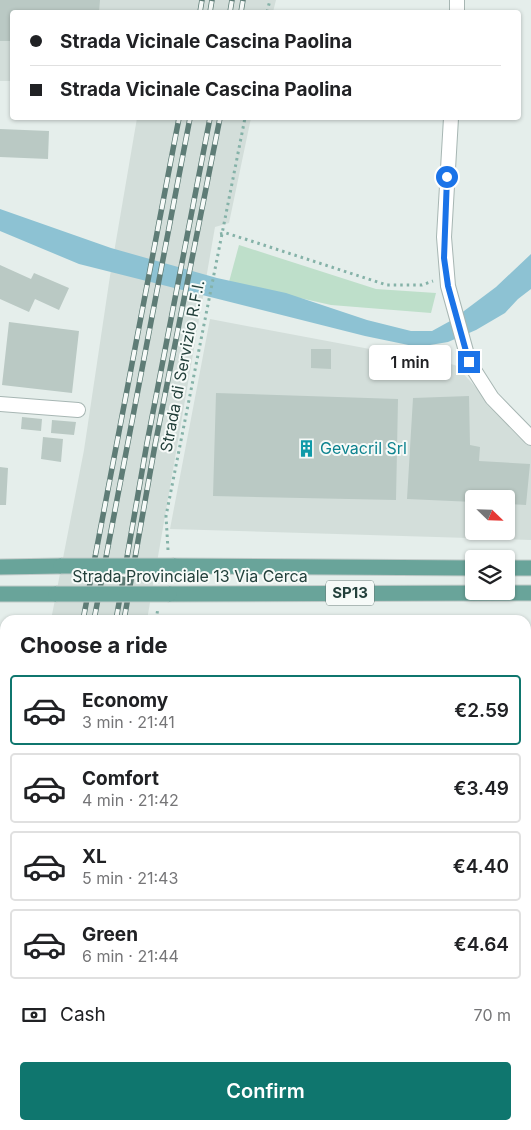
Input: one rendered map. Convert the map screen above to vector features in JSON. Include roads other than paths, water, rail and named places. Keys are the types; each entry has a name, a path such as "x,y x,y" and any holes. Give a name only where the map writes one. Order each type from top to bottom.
{"main road":[{"name":"Strada Provinciale 13 Via Cerca","path":"0,567 170,561 465,568"},
{"path":"515,568 531,568"},
{"name":"Strada Provinciale 13 Via Cerca","path":"0,594 164,598 531,593"}],"street":[{"path":"451,120 444,237 447,277 451,297 469,362 484,388 531,438"},
{"path":"0,404 78,410"}],"water":[{"path":"0,209 111,248 217,278 286,293 367,320 411,331 432,331 452,320 496,287 531,254 531,289 505,313 476,330 448,342 418,347 365,336 79,264 0,231"}],"railway":[{"path":"200,10 202,0"},
{"path":"210,10 212,0"},
{"path":"230,10 232,0"},
{"path":"241,10 243,0"},
{"path":"84,615 179,120"},
{"path":"95,615 190,120"},
{"path":"117,615 147,443 210,120"},
{"path":"125,615 155,445 220,120"}],"place":[{"name":"Gevacril Srl","path":"306,448"}]}
